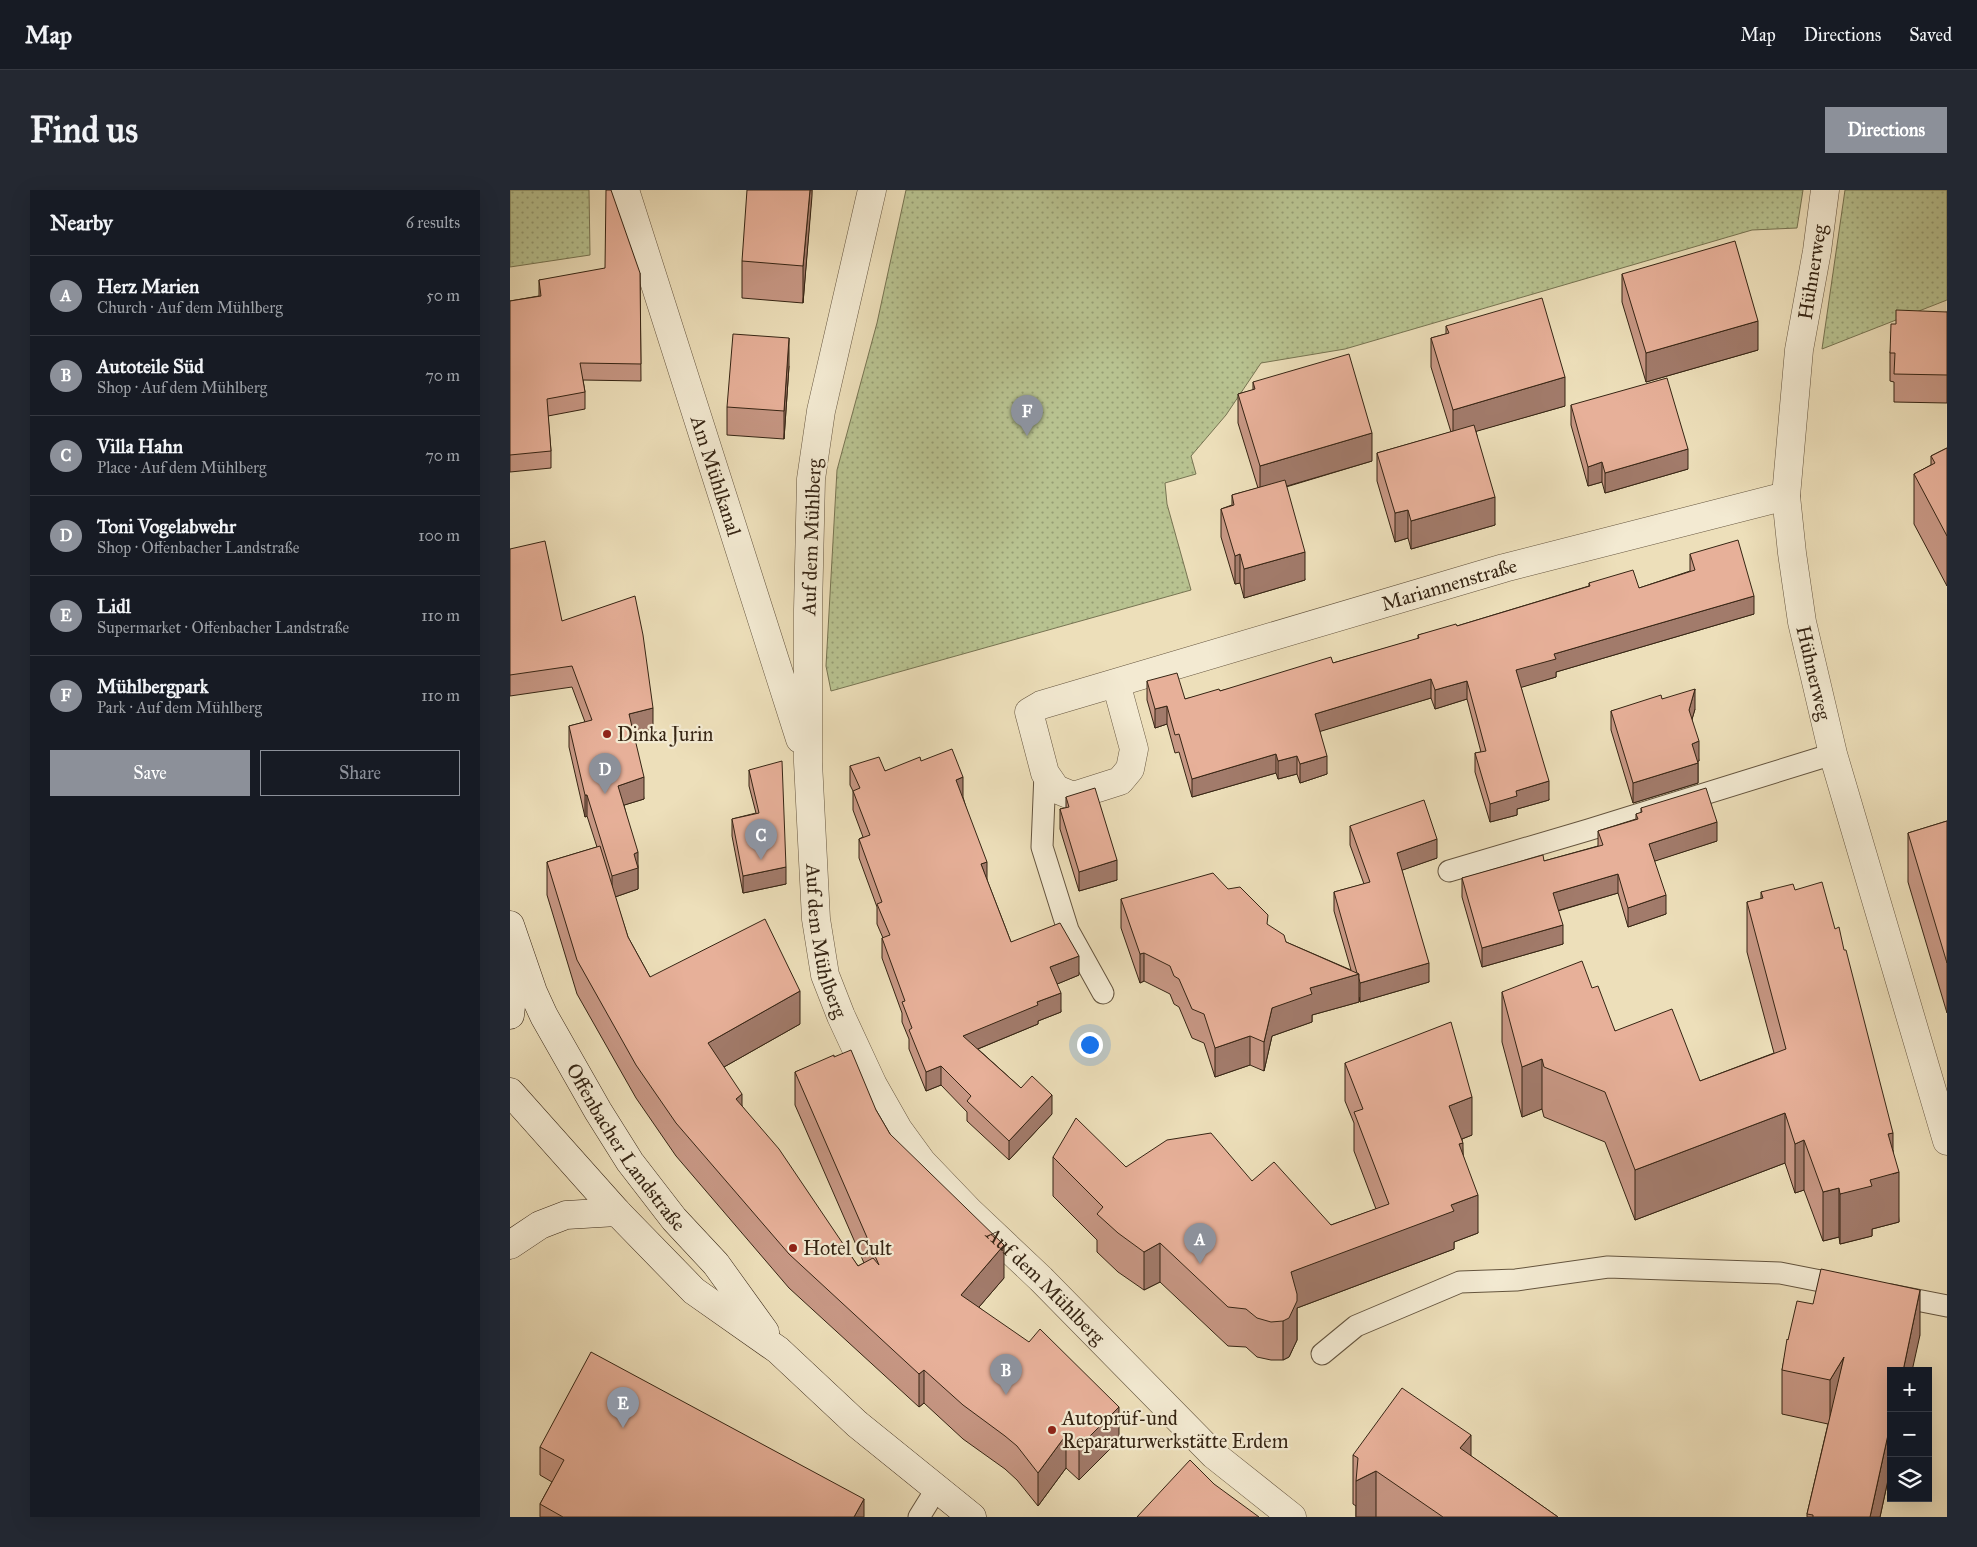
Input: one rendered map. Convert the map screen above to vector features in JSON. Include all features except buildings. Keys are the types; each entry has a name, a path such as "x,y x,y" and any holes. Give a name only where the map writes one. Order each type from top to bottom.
{"street":[{"name":"Am Mühlkanal","path":"625,190 808,762"},
{"name":"Auf dem Mühlberg","path":"872,190 821,411 811,480 808,600 808,762 816,919 825,975 841,1016 873,1085 898,1129 922,1162 969,1211 1042,1279 1214,1455 1292,1517"},
{"name":"Hühnerweg","path":"1825,190 1817,251 1799,350 1786,496 1802,622 1832,754 1947,1142"},
{"name":"Mariannenstraße","path":"1116,683 1134,749 1130,769 1120,781 1073,796 1056,789 1045,773 1029,712 1041,705 1504,568 1786,496"},
{"path":"510,1015 514,935"},
{"name":"Offenbacher Landstraße","path":"514,935 544,1016 598,1111 630,1162 674,1219 716,1264 778,1350"},
{"name":"Offenbacher Landstraße","path":"510,1092 618,1212 694,1291 778,1350 857,1424 972,1517"},
{"path":"510,1246 540,1225 566,1215 618,1212"}],"lane":[{"path":"1449,871 1832,754"},
{"path":"1045,773 1042,847 1068,930 1103,993"},
{"path":"1322,1354 1356,1326 1460,1282 1516,1280 1608,1267 1780,1273 1947,1306"},
{"path":"919,1517 937,1488"}],"green space":[{"path":"510,190 589,190 590,255 510,267"},
{"path":"906,190 1803,190 1797,228 1752,230 1345,349 1261,363 1226,415 1191,456 1196,474 1165,483 1167,504 1191,590 831,691 826,666 837,470 877,323"},
{"path":"1845,190 1947,190 1947,300 1822,349"}],"place":[{"name":"Mühlbergpark","path":"1027,436"},
{"name":"Dinka Jurin","path":"607,734"},
{"name":"Toni Vogelabwehr","path":"605,794"},
{"name":"Villa Hahn","path":"761,860"},
{"name":"Hotel Cult","path":"793,1248"},
{"name":"Herz Marien","path":"1200,1264"},
{"name":"Autoteile Süd","path":"1006,1395"},
{"name":"Lidl","path":"623,1428"},
{"name":"Autoprüf-und Reparaturwerkstätte Erdem","path":"1052,1430"}]}
